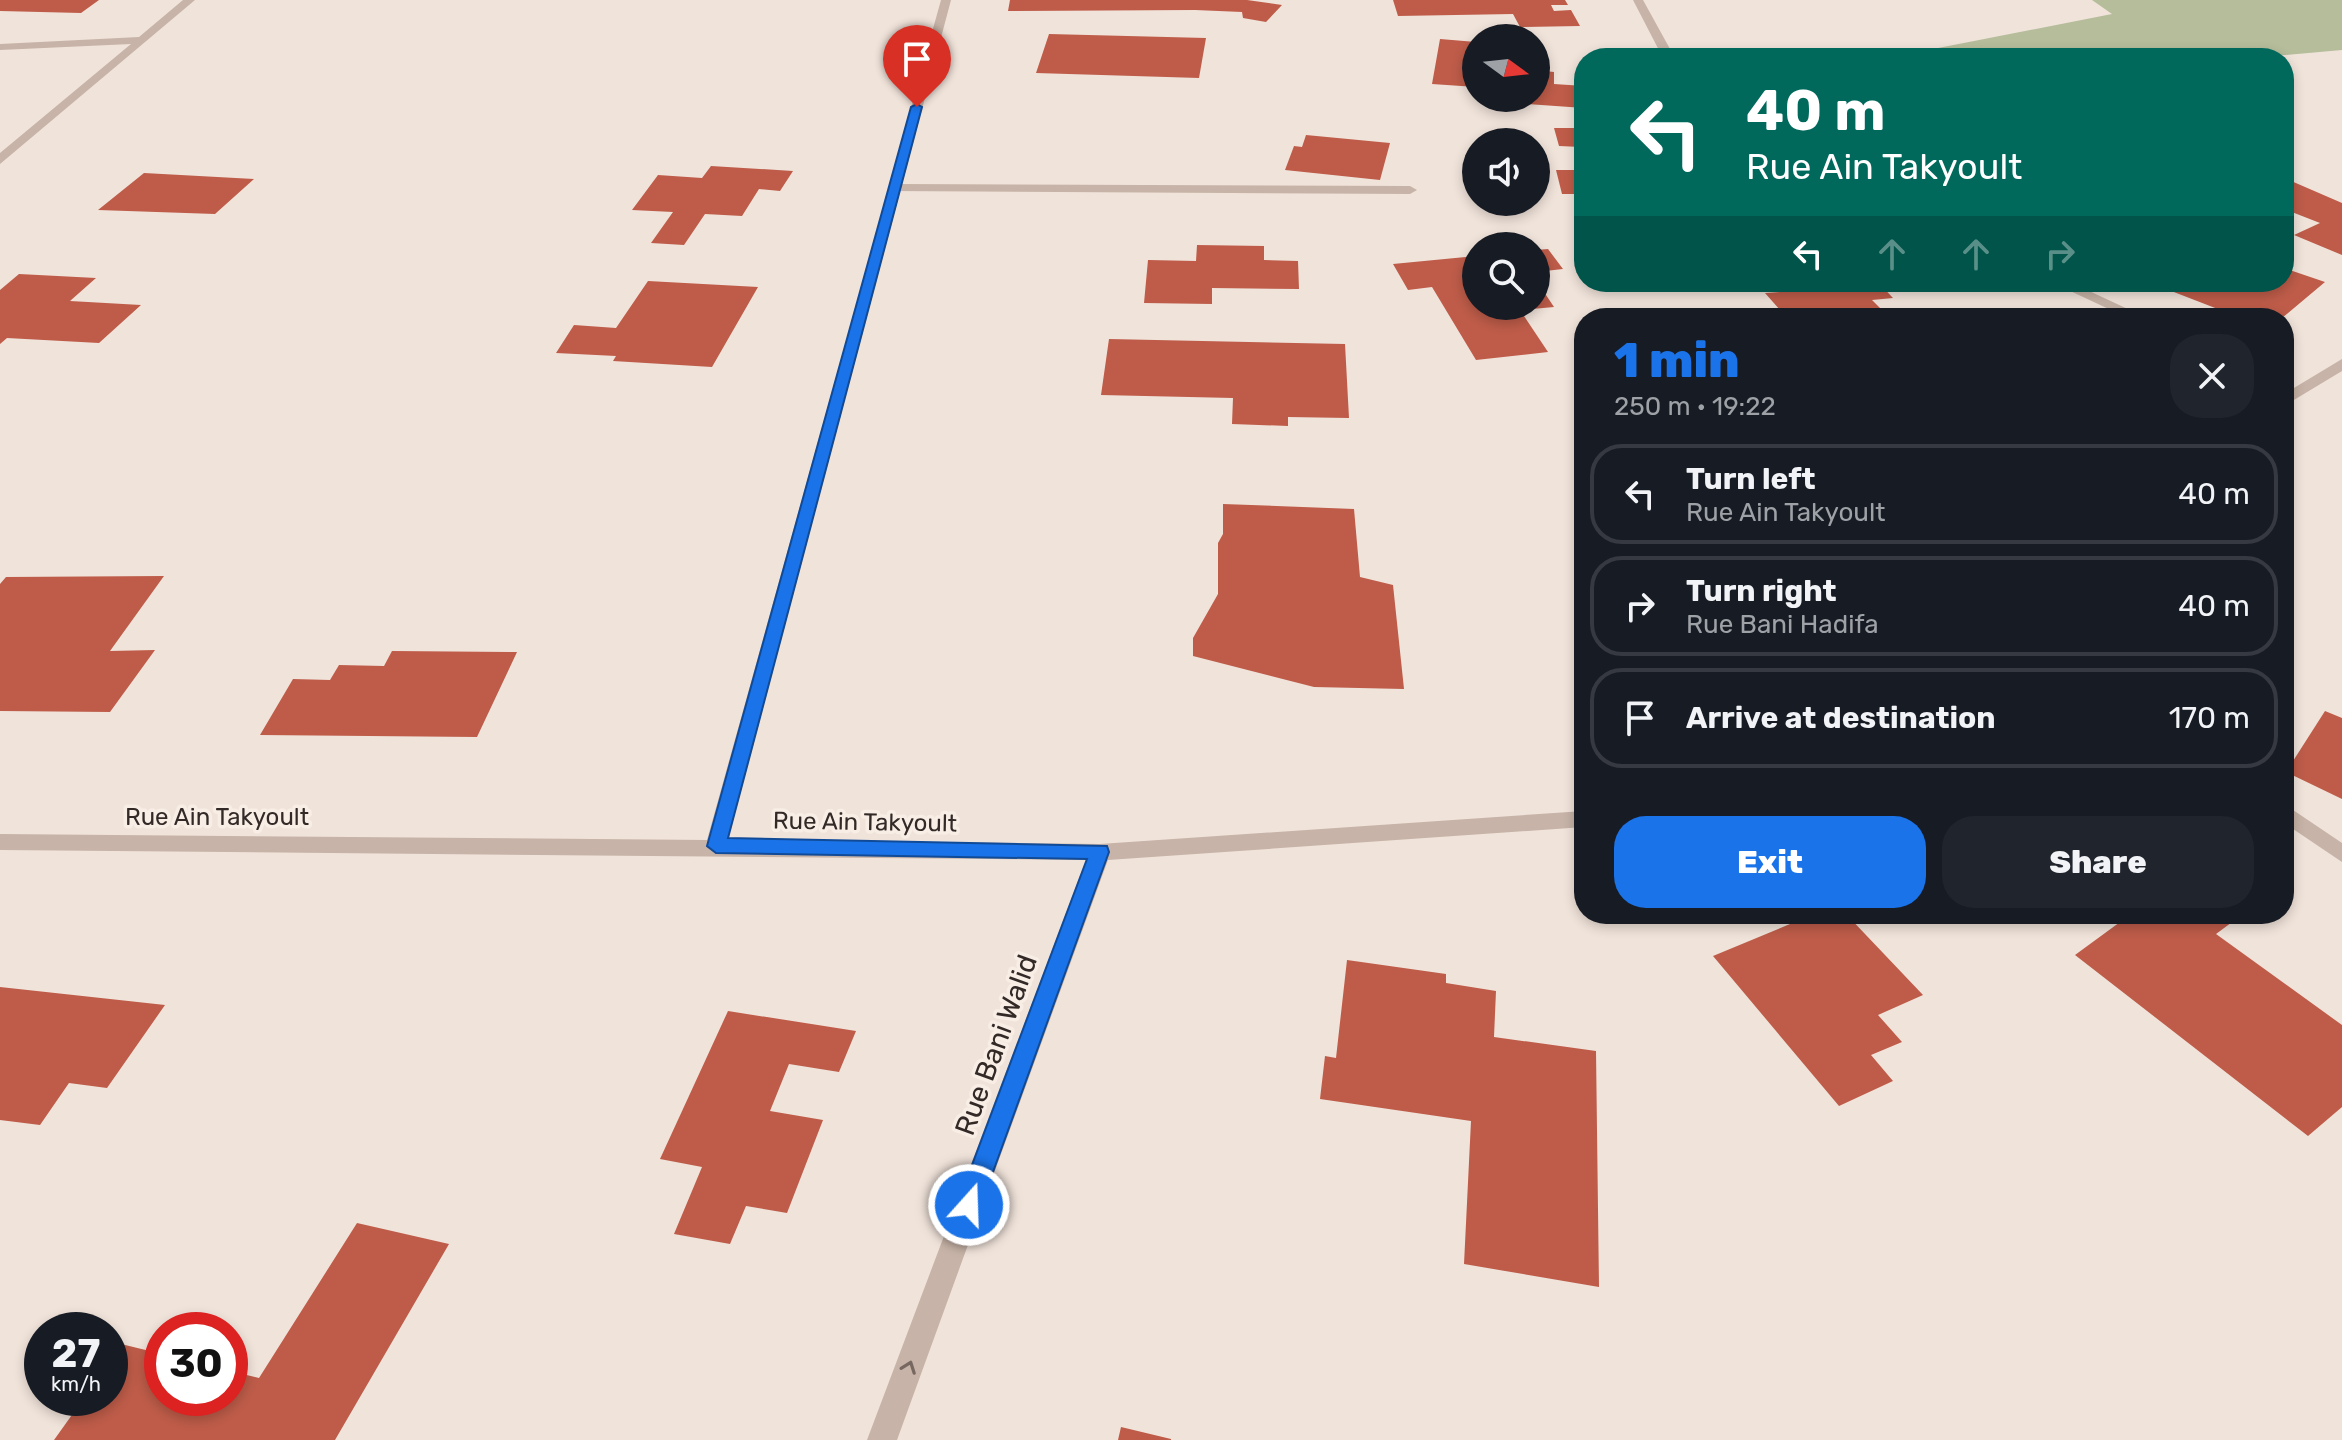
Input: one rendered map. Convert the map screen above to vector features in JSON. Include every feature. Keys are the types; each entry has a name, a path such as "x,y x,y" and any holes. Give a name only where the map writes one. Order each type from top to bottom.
{"street":[{"path":"0,160 190,0"},
{"path":"716,846 946,0"},
{"path":"1638,0 1664,48"},
{"path":"0,47 143,40"},
{"path":"894,188 1410,190"},
{"path":"2081,292 2117,308"},
{"path":"2294,394 2342,364"},
{"path":"2294,384 2302,388"},
{"path":"2294,819 2342,854"},
{"name":"Rue Ain Takyoult","path":"0,842 716,846 1100,852 1574,820"},
{"name":"Rue Bani Walid","path":"882,1440 1100,852"}],"green space":[{"path":"2092,0 2342,0 2342,50 2294,54 2294,48 1938,48 2112,14"}],"building":[{"path":"0,0 99,0 81,13 0,11"},
{"path":"1010,0 1247,0 1282,5 1266,22 1243,18 1242,12 1008,11"},
{"path":"1393,0 1565,0 1568,5 1551,5 1554,11 1571,10 1580,26 1518,24 1513,14 1398,16"},
{"path":"1049,34 1206,38 1199,78 1036,73"},
{"path":"1440,39 1462,41 1462,86 1432,84"},
{"path":"1550,72 1554,72 1554,84 1574,85 1574,107 1550,106"},
{"path":"1554,128 1574,128 1574,147 1559,146"},
{"path":"1306,135 1390,143 1380,180 1285,170 1294,146 1302,147"},
{"path":"711,166 793,171 780,191 759,189 742,216 705,214 684,245 651,243 673,212 632,210 658,175 702,178"},
{"path":"1556,170 1574,170 1574,194 1562,194"},
{"path":"144,173 254,179 215,214 98,210"},
{"path":"2294,182 2342,203 2342,255 2294,235 2320,223 2294,213"},
{"path":"1197,245 1264,246 1264,260 1298,261 1299,289 1212,288 1212,304 1144,303 1148,260 1196,261"},
{"path":"1550,252 1563,269 1550,270"},
{"path":"1462,257 1462,320 1527,320 1548,352 1476,360 1432,287 1408,290 1393,264"},
{"path":"2294,271 2325,282 2294,308 2215,308 2174,292 2294,292"},
{"path":"19,274 96,278 70,301 141,305 99,343 7,338 0,344 0,290"},
{"path":"648,281 758,287 712,367 613,361 616,356 556,353 574,325 616,328"},
{"path":"1887,292 1893,298 1872,300 1880,308 1778,308 1765,293"},
{"path":"1109,339 1345,344 1349,418 1288,417 1288,426 1232,424 1233,398 1101,395"},
{"path":"1223,504 1354,509 1360,577 1393,585 1404,689 1314,687 1193,656 1193,638 1218,594 1218,543 1223,534"},
{"path":"164,576 110,651 155,650 110,712 0,711 0,584 6,577"},
{"path":"392,651 517,652 477,737 260,735 293,679 330,680 339,665 384,666"},
{"path":"2325,711 2342,718 2342,799 2294,776 2294,759"},
{"path":"1790,924 1856,924 1923,995 1878,1015 1902,1042 1871,1055 1893,1081 1839,1106 1713,956"},
{"path":"2117,924 2230,924 2216,934 2342,1025 2342,1107 2308,1136 2075,955"},
{"path":"1347,960 1446,974 1446,983 1496,991 1494,1037 1596,1051 1599,1287 1464,1264 1471,1121 1320,1099 1325,1056 1336,1058"},
{"path":"0,987 165,1005 107,1088 69,1083 40,1125 0,1120"},
{"path":"728,1011 856,1031 839,1072 789,1064 770,1111 823,1120 787,1213 746,1206 730,1244 674,1234 702,1167 660,1159"},
{"path":"357,1223 449,1244 335,1440 54,1440 71,1416 128,1416 128,1346 144,1350 144,1416 248,1416 248,1375 259,1378"},
{"path":"1121,1427 1171,1439 1171,1440 1118,1440"}],"route":[{"path":"917,107 716,846 1100,852 969,1205"}]}
